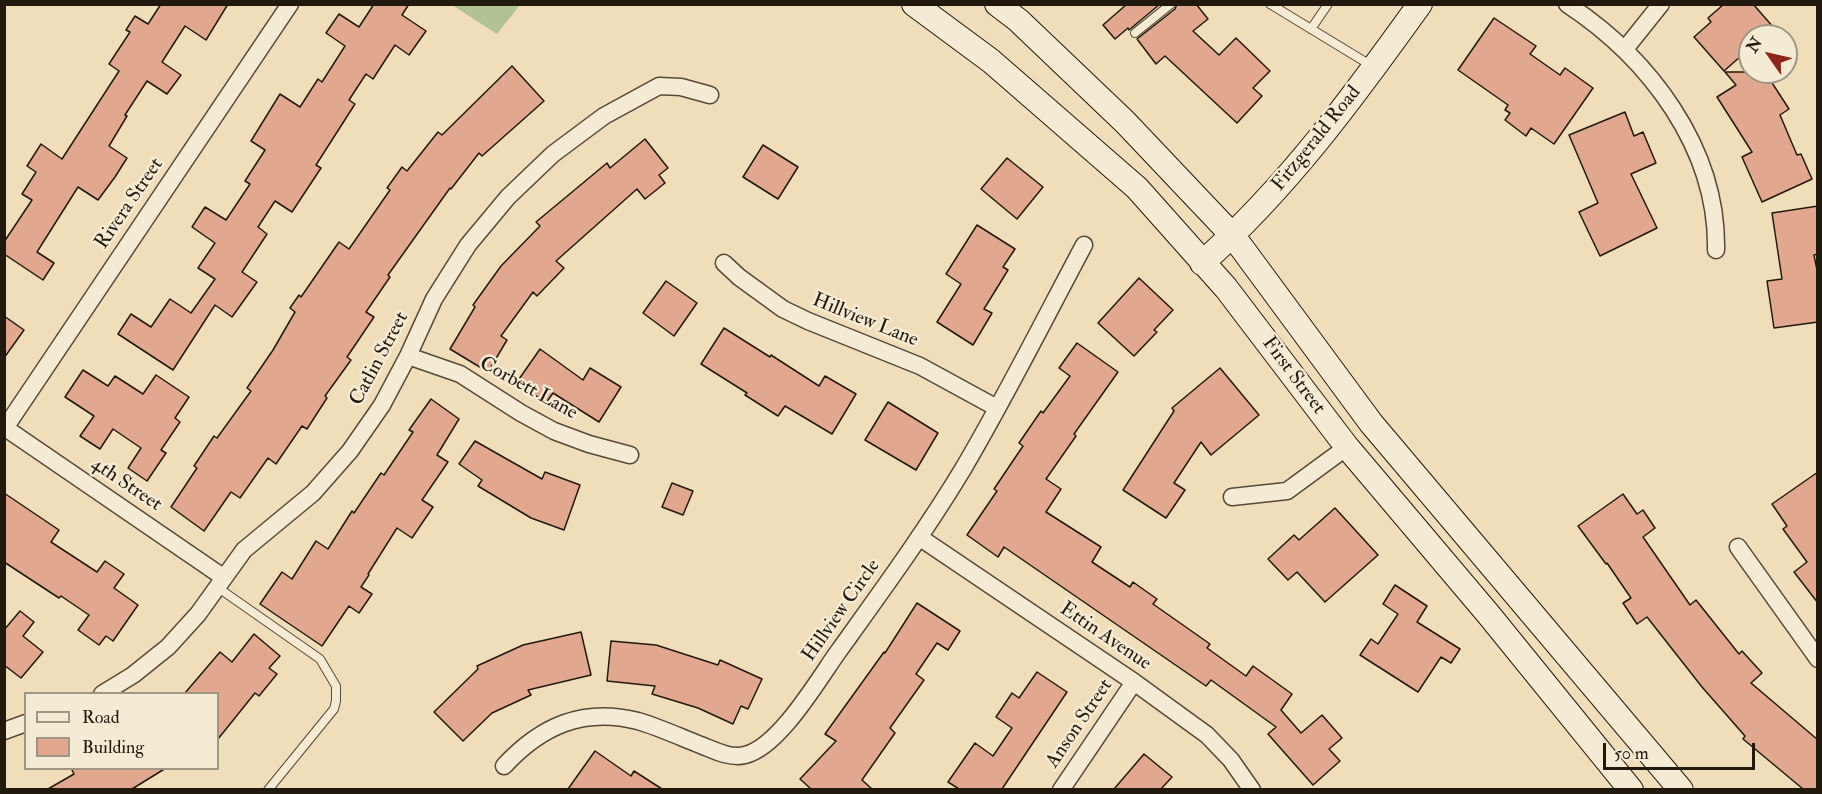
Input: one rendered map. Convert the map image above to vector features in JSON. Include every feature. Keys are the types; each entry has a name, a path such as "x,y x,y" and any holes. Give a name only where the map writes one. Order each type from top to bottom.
{"main road":[{"name":"First Street","path":"914,4 992,61 1137,188 1226,288 1347,447 1489,615 1631,789"},
{"name":"First Street","path":"997,4 1018,20 1125,122 1233,236 1371,423 1681,789"},
{"name":"Fitzgerald Road","path":"1202,262 1233,236 1261,207 1320,138 1375,68 1420,4"}],"street":[{"name":"Rivera Street","path":"5,428 290,4"},
{"path":"1567,4 1625,50 1665,95 1692,142 1706,181 1716,227 1716,250"},
{"path":"1625,50 1661,4"},
{"name":"Catlin Street","path":"104,692 133,675 168,647 198,614 244,550 313,492 350,451 382,405 434,299 468,245 508,197 553,154 604,116 658,86 681,87 710,96"},
{"name":"Hillview Circle","path":"504,766 522,746 546,730 570,721 596,717 616,717 639,722 727,755 743,756 758,750 772,740 802,704 919,537 963,469 998,408 1084,245"},
{"name":"Hillview Lane","path":"724,263 783,309 920,366 998,408"},
{"name":"Corbett Lane","path":"408,356 460,375 521,413 554,430 589,444 630,455"},
{"name":"4th Street","path":"5,428 220,582"},
{"path":"1232,497 1287,491 1347,447"},
{"name":"Ettin Avenue","path":"919,537 1134,682 1207,735 1231,760 1252,789"},
{"path":"1738,548 1818,659"},
{"name":"Anson Street","path":"1061,789 1134,682"},
{"path":"4,731 24,724"}],"lane":[{"path":"1136,33 1171,4"},
{"path":"1270,4 1375,68"},
{"path":"1311,29 1328,4"},
{"name":"4th Street","path":"220,582 320,659 336,686 334,709 268,789"}],"green space":[{"path":"520,4 497,34 452,5"}],"building":[{"path":"161,4 228,4 206,40 185,26 162,62 181,75 167,94 147,81 125,115 127,116 109,146 127,158 115,177 98,200 78,187 37,252 54,263 43,280 4,254 4,242 32,200 22,194 36,172 27,166 41,144 62,159 119,71 109,64 130,32 126,30 135,16 148,24"},
{"path":"374,4 409,4 402,15 426,31 409,55 395,45 373,79 366,74 349,100 355,104 316,165 321,168 292,212 275,201 258,227 267,234 242,272 257,282 232,317 215,305 173,370 118,334 131,314 151,327 170,299 191,313 215,279 198,268 215,243 192,227 205,207 226,220 250,184 245,181 265,150 251,141 280,94 300,107 318,79 322,82 345,46 326,33 339,14 359,27"},
{"path":"1127,4 1160,4 1115,39 1103,25"},
{"path":"1177,4 1196,4 1208,19 1193,31 1219,55 1236,38 1270,71 1253,88 1262,96 1237,123 1165,56 1156,64 1137,39 1175,9"},
{"path":"1724,4 1753,4 1770,24 1738,24 1738,59 1724,71 1694,37 1711,22 1708,18"},
{"path":"1494,18 1536,46 1530,54 1560,75 1565,68 1593,88 1554,144 1531,128 1526,136 1505,120 1510,113 1505,110 1508,105 1458,70"},
{"path":"512,66 544,101 482,156 479,153 450,188 388,275 390,277 366,312 374,317 347,357 351,360 325,396 327,398 307,429 302,426 276,464 268,458 240,498 231,492 204,531 171,507 197,468 194,466 214,436 217,438 251,391 247,388 295,312 290,308 299,295 301,297 339,242 349,249 390,190 387,188 402,167 407,171 438,132 442,135"},
{"path":"1725,72 1738,72 1738,84 1773,84 1789,109 1780,115 1797,155 1801,154 1812,179 1762,202 1742,157 1752,152 1717,97 1736,85"},
{"path":"1625,112 1634,136 1643,132 1656,163 1631,174 1657,228 1600,256 1579,212 1598,203 1569,135"},
{"path":"645,139 668,168 659,175 665,183 645,199 637,189 556,261 564,268 537,296 533,292 501,336 507,340 488,372 450,349 475,307 473,305 501,266 540,226 536,222 607,163 610,168"},
{"path":"763,145 798,167 778,199 743,177"},
{"path":"1007,158 1043,187 1017,219 981,189"},
{"path":"1818,206 1818,254 1814,255 1818,275 1818,322 1774,328 1767,281 1782,279 1772,213"},
{"path":"977,225 1015,249 1003,267 1008,270 984,309 992,313 973,345 937,322 961,284 946,274"},
{"path":"1139,278 1173,310 1154,330 1157,332 1134,356 1098,323"},
{"path":"666,281 697,303 674,336 643,313"},
{"path":"4,316 24,330 4,358"},
{"path":"724,328 819,386 825,376 856,394 832,434 785,406 778,416 701,364"},
{"path":"1077,343 1118,372 1074,434 1076,436 1046,479 1061,489 1046,512 1101,547 1092,562 1130,587 1133,582 1157,599 1153,604 1210,644 1207,648 1246,676 1253,666 1292,694 1281,710 1301,733 1322,715 1342,738 1329,749 1340,761 1313,785 1268,734 1276,727 1211,680 1206,686 1004,547 998,557 967,535 997,491 994,489 1023,446 1019,443 1041,411 1043,413 1070,376 1059,368"},
{"path":"540,349 583,380 590,368 621,387 599,422 553,393 546,403 517,382"},
{"path":"1220,368 1259,415 1211,455 1201,442 1174,483 1185,490 1166,518 1123,490 1174,411 1172,408"},
{"path":"83,370 108,386 115,376 143,394 156,375 189,397 175,418 180,422 161,450 166,453 147,481 128,468 141,448 113,429 100,449 80,436 94,416 65,397"},
{"path":"431,399 459,419 437,455 448,462 422,500 433,507 412,538 397,528 361,587 372,594 359,613 349,606 322,646 260,604 282,572 292,579 316,541 328,549 352,511 354,513 381,473 384,475 413,432 409,430"},
{"path":"888,402 938,433 916,470 865,440"},
{"path":"475,441 542,479 545,472 580,485 564,530 531,518 478,486 482,480 459,464"},
{"path":"1818,472 1818,603 1794,572 1807,562 1783,529 1787,526 1772,504"},
{"path":"672,483 693,491 683,515 662,507"},
{"path":"4,493 59,530 51,542 97,572 105,561 124,574 114,588 138,605 113,641 106,636 99,645 78,630 89,615 4,562"},
{"path":"1623,494 1637,514 1643,510 1655,528 1643,537 1690,605 1696,600 1739,654 1742,651 1762,673 1751,683 1818,740 1818,789 1803,789 1743,739 1745,736 1702,687 1647,617 1637,624 1623,603 1631,598 1578,526"},
{"path":"1335,508 1378,555 1325,602 1297,572 1288,580 1268,559 1294,535 1299,540"},
{"path":"1395,585 1427,606 1417,622 1460,649 1451,663 1441,657 1418,692 1360,655 1371,639 1378,644 1398,614 1383,604"},
{"path":"917,603 960,631 948,650 937,643 916,674 924,680 890,728 895,733 862,780 872,789 811,789 800,779 836,741 825,734 885,653"},
{"path":"20,611 34,622 23,636 43,652 21,678 4,665 4,630"},
{"path":"581,632 591,675 528,690 531,695 492,713 463,741 434,712 478,669 477,666 523,645"},
{"path":"254,634 280,656 269,668 277,674 259,696 255,693 219,738 219,692 186,692 220,652 232,662"},
{"path":"611,641 656,645 718,665 720,660 762,679 748,709 741,706 733,724 698,708 652,694 655,686 607,681"},
{"path":"1037,672 1067,692 1002,789 959,789 948,782 975,743 993,756 1012,728 996,717 1012,693 1019,698"},
{"path":"595,751 631,776 634,771 662,789 568,789"},
{"path":"1144,754 1172,777 1161,789 1114,789"},
{"path":"72,770 163,770 132,789 48,789 74,774"}]}
